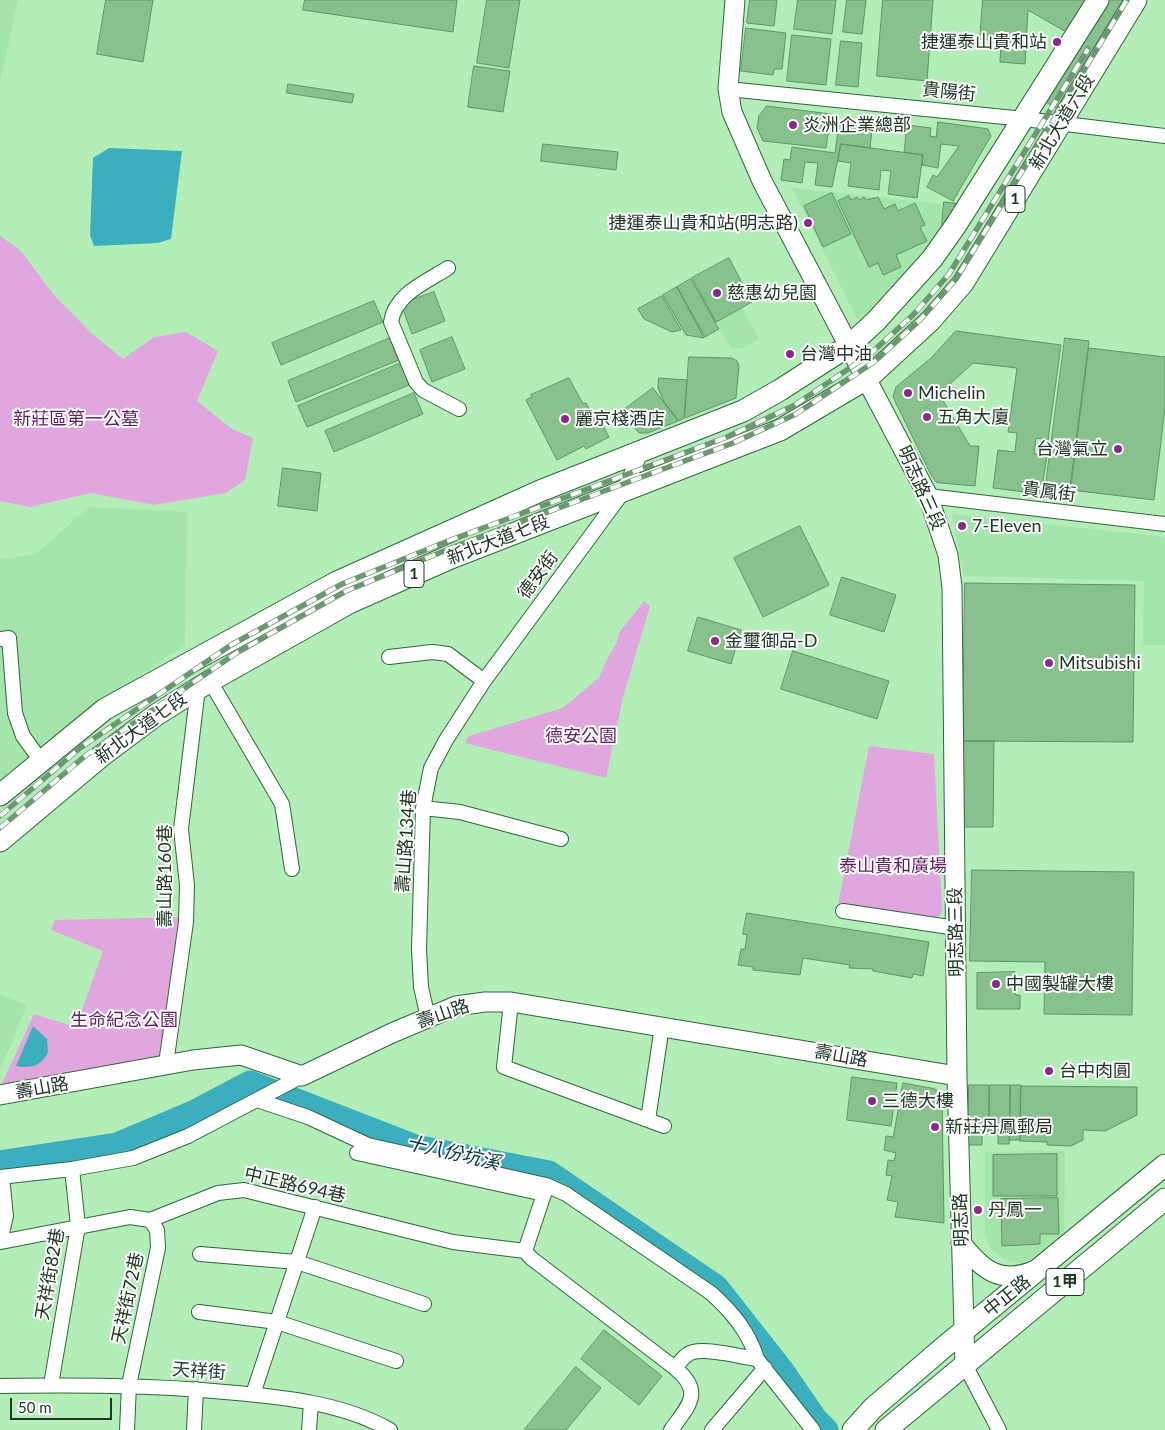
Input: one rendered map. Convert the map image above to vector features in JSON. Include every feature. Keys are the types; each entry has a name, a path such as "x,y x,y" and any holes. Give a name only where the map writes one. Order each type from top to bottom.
{"main road":[{"name":"明志路三段","path":"735,0 728,89 732,112 762,181 868,378 928,496 948,554 952,587 957,1076"},
{"name":"新北大道六段","path":"850,345 882,314 932,259 956,226 1098,0"},
{"name":"新北大道六段","path":"868,378 930,321 963,283 1136,0"},
{"name":"新北大道七段","path":"0,795 105,709 337,582 540,491 743,411 780,390 850,345"},
{"name":"新北大道七段","path":"0,841 104,754 204,684 349,604 451,558 780,430 868,378"},
{"name":"壽山路","path":"0,1095 166,1064 242,1056 299,1078 456,1006 485,1002 511,1002 957,1076"},
{"name":"明志路","path":"957,1076 965,1365"},
{"name":"中正路","path":"852,1430 873,1408 964,1330 1165,1165"},
{"name":"中正路","path":"886,1430 1165,1199"},
{"path":"961,1244 975,1261 989,1271 1005,1277 1022,1276 1042,1267"}],"street":[{"name":"貴陽街","path":"728,89 1024,118 1165,136"},
{"path":"448,268 404,297 393,312 391,322 416,382 424,390 459,409"},
{"name":"德安街","path":"484,681 623,492 642,450"},
{"name":"貴鳳街","path":"928,496 1165,524"},
{"path":"0,638 9,638 16,713 23,736 41,761"},
{"path":"389,657 432,652 448,654 484,681"},
{"name":"壽山路134巷","path":"428,1018 421,987 419,949 423,808 431,768 446,740 484,681"},
{"path":"204,684 282,804 292,870"},
{"name":"壽山路160巷","path":"166,1064 186,922 187,885 181,829 204,684"},
{"path":"423,808 460,812 561,839"},
{"path":"843,911 956,928"},
{"path":"511,1002 504,1067 664,1126"},
{"path":"648,1120 662,1026"},
{"path":"1,1242 6,1216 1,1177 72,1169 133,1158 188,1136 299,1078"},
{"path":"258,1100 308,1118 368,1145 539,1183 566,1194 711,1293 725,1306 751,1339 761,1363 813,1430"},
{"path":"357,1154 544,1194 525,1251 531,1258 686,1377 692,1394 690,1403 671,1430"},
{"name":"天祥街82巷","path":"50,1385 78,1226 72,1169"},
{"name":"中正路694巷","path":"1,1242 78,1226 130,1218 150,1220 230,1190 244,1190 453,1242 525,1251"},
{"path":"253,1394 315,1207"},
{"name":"天祥街72巷","path":"127,1430 129,1385 158,1248 157,1230 150,1220"},
{"path":"200,1254 297,1262 424,1304"},
{"path":"199,1312 277,1322 396,1361"},
{"path":"675,1368 683,1358 692,1352 704,1351 761,1363"},
{"path":"712,1430 761,1363"},
{"path":"965,1365 1000,1430"},
{"name":"天祥街","path":"0,1386 129,1385 253,1394 311,1403 370,1419 390,1430"},
{"path":"194,1430 196,1389"},
{"path":"309,1430 311,1403"}],"shaded area":[{"path":"0,0 18,0 0,82"},
{"path":"792,188 943,204 941,237 873,317 857,319"},
{"name":"慈惠幼兒園","path":"718,264 759,339 741,349 731,348 692,278"},
{"path":"89,507 187,512 185,645 89,710 0,783 0,560 36,554"},
{"path":"952,514 1165,537 1165,645 1143,645 1144,581 964,576"},
{"path":"0,994 27,1005 0,1070"},
{"path":"1065,1151 1064,1236 1038,1258 1023,1263 1011,1262 999,1256 990,1247 985,1233 985,1152"}],"green space":[{"name":"新莊區第一公墓","path":"0,236 20,250 54,295 92,334 123,359 154,337 186,332 218,351 197,401 232,429 253,438 245,480 226,493 154,505 91,493 30,507 0,501"},
{"name":"德安公園","path":"644,601 650,606 623,697 606,778 465,743 469,736 563,708 599,678 617,642 619,633"},
{"name":"泰山貴和廣場","path":"869,746 934,754 942,909 940,915 933,919 838,905"},
{"name":"生命紀念公園","path":"183,917 161,1057 1,1086 34,1014 76,1027 103,951 51,930 55,920"}],"water":[{"path":"109,148 182,151 171,239 158,243 94,246 90,235 93,158"},
{"path":"33,1026 47,1039 48,1052 42,1061 31,1067 16,1066"}],"building":[{"path":"106,0 153,0 143,62 97,54"},
{"path":"305,0 457,0 453,32 303,10"},
{"path":"487,0 520,0 509,68 477,63"},
{"path":"750,0 777,0 774,26 747,23"},
{"path":"798,0 836,0 832,34 794,29"},
{"path":"847,0 866,0 862,34 843,32"},
{"path":"883,0 933,0 927,81 877,76"},
{"path":"983,0 1146,0 1073,119 1030,92 1066,32 1028,10 1025,64 1000,62 1001,41 980,39"},
{"path":"746,28 786,33 782,69 774,69 773,75 741,71"},
{"path":"792,35 831,39 826,85 787,81"},
{"path":"841,41 862,43 858,87 836,85"},
{"path":"474,66 510,71 503,112 468,107"},
{"path":"288,84 354,94 352,103 287,93"},
{"name":"炎洲企業總部","path":"767,106 831,114 826,148 763,141 757,128 759,116"},
{"path":"855,121 873,123 870,148 841,144 832,187 815,185 818,163 805,162 802,183 781,180 784,159 790,160 792,147 835,153 839,124 855,126"},
{"path":"938,122 988,129 991,136 953,201 927,187 933,175 937,177 959,146 941,144 938,168 922,165 923,155 904,152 907,125 931,128 930,136 936,137"},
{"path":"543,144 618,152 616,170 541,161"},
{"path":"841,144 923,155 917,198 888,194 891,171 881,170 879,190 848,186 851,163 838,161"},
{"path":"832,193 851,234 823,247 804,206"},
{"path":"849,196 851,200 857,197 859,200 864,197 866,200 878,197 884,209 895,204 898,211 915,203 925,225 920,227 927,241 896,255 901,267 883,275 878,263 869,267 838,201"},
{"path":"944,202 955,203 963,208 949,229 942,225"},
{"path":"729,258 752,302 716,322 692,278"},
{"path":"691,279 719,329 705,337 677,287"},
{"path":"677,287 704,338 686,335 663,295"},
{"path":"434,292 445,321 412,334 401,304"},
{"path":"662,296 681,330 672,332 644,319 638,309"},
{"path":"374,301 383,322 281,365 272,343"},
{"name":"五角大廈","path":"956,331 1061,345 1048,440 1036,438 1034,454 1047,456 1041,494 993,488 998,450 1015,452 1017,433 1008,432 1017,368 973,363 939,394 970,446 979,446 975,486 936,482 931,475 893,397 896,387 931,358"},
{"path":"452,337 465,369 432,382 420,350"},
{"path":"390,338 399,360 296,402 288,381"},
{"path":"1065,338 1089,341 1070,487 1046,484"},
{"name":"台灣氣立","path":"1089,348 1165,357 1165,408 1154,500 1071,490"},
{"path":"689,357 732,358 737,361 739,366 736,398 685,418"},
{"path":"401,363 409,385 307,427 298,406"},
{"name":"麗京棧酒店","path":"569,378 583,404 586,403 595,420 599,418 609,437 586,449 584,446 557,460 526,400 532,397 531,395"},
{"path":"659,378 687,380 684,418 679,421 664,402 658,388"},
{"path":"653,388 678,421 648,433 639,433 621,412"},
{"path":"414,393 423,414 334,452 325,431"},
{"path":"283,468 321,473 317,511 278,506"},
{"path":"800,526 829,585 763,617 734,558"},
{"path":"842,577 896,595 884,632 830,615"},
{"name":"Mitsubishi","path":"965,583 1135,585 1133,742 963,741"},
{"name":"金璽御品-D","path":"698,617 741,630 731,664 688,651"},
{"path":"793,651 889,681 877,719 781,689"},
{"path":"963,741 994,741 993,827 963,827"},
{"path":"972,870 1134,872 1132,1015 1044,1014 1045,962 970,961"},
{"path":"747,913 929,942 923,976 913,974 912,978 873,971 873,969 849,968 850,965 803,958 800,975 753,970 753,967 738,965 741,949 745,949 747,935 743,934"},
{"name":"中國製罐大樓","path":"1015,972 1015,995 1020,995 1020,1009 977,1009 977,973"},
{"name":"三德大樓","path":"852,1077 897,1083 891,1126 847,1120"},
{"path":"903,1083 937,1090 942,1098 944,1223 895,1217 898,1202 887,1200 892,1176 886,1175 888,1160 894,1161 896,1153 884,1150 886,1136 893,1137"},
{"path":"969,1085 989,1085 989,1131 982,1131 982,1145 968,1145"},
{"path":"990,1085 1010,1085 1009,1144 998,1144 998,1131 989,1131"},
{"path":"1011,1085 1021,1085 1020,1140 1010,1140"},
{"path":"1021,1086 1137,1087 1137,1115 1105,1131 1083,1130 1083,1140 1071,1146 1047,1145 1047,1142 1020,1141"},
{"path":"1057,1154 1057,1196 993,1196 993,1155"},
{"path":"1058,1198 1059,1234 1040,1234 1040,1244 1002,1246 1001,1199"},
{"path":"604,1330 662,1376 639,1405 581,1359"},
{"path":"576,1367 601,1388 566,1430 526,1430 525,1429"}],"waterway":[{"name":"十八份坑溪","path":"0,1163 117,1145 193,1113 250,1083 415,1147 549,1173 716,1287 782,1371 815,1419 826,1430"}],"railway":[{"path":"0,828 85,756 238,652 346,591 454,547 733,443 796,414 874,362 920,320 956,279 1127,0"},
{"path":"0,816 80,748 231,645 342,584 448,541 727,437 795,405 869,355 913,315 949,274 1088,49"}],"place":[{"name":"捷運泰山貴和站","path":"1057,42"},
{"name":"炎洲企業總部","path":"793,125"},
{"name":"捷運泰山貴和站(明志路)","path":"808,223"},
{"name":"慈惠幼兒園","path":"717,293"},
{"name":"台灣中油","path":"790,354"},
{"name":"Michelin","path":"908,393"},
{"name":"五角大廈","path":"927,417"},
{"name":"麗京棧酒店","path":"565,419"},
{"name":"台灣氣立","path":"1118,449"},
{"name":"7-Eleven","path":"962,526"},
{"name":"金璽御品-D","path":"715,641"},
{"name":"Mitsubishi","path":"1049,663"},
{"name":"中國製罐大樓","path":"996,984"},
{"name":"台中肉圓","path":"1049,1071"},
{"name":"三德大樓","path":"872,1101"},
{"name":"新莊丹鳳郵局","path":"935,1127"},
{"name":"丹鳳一","path":"978,1210"}]}
